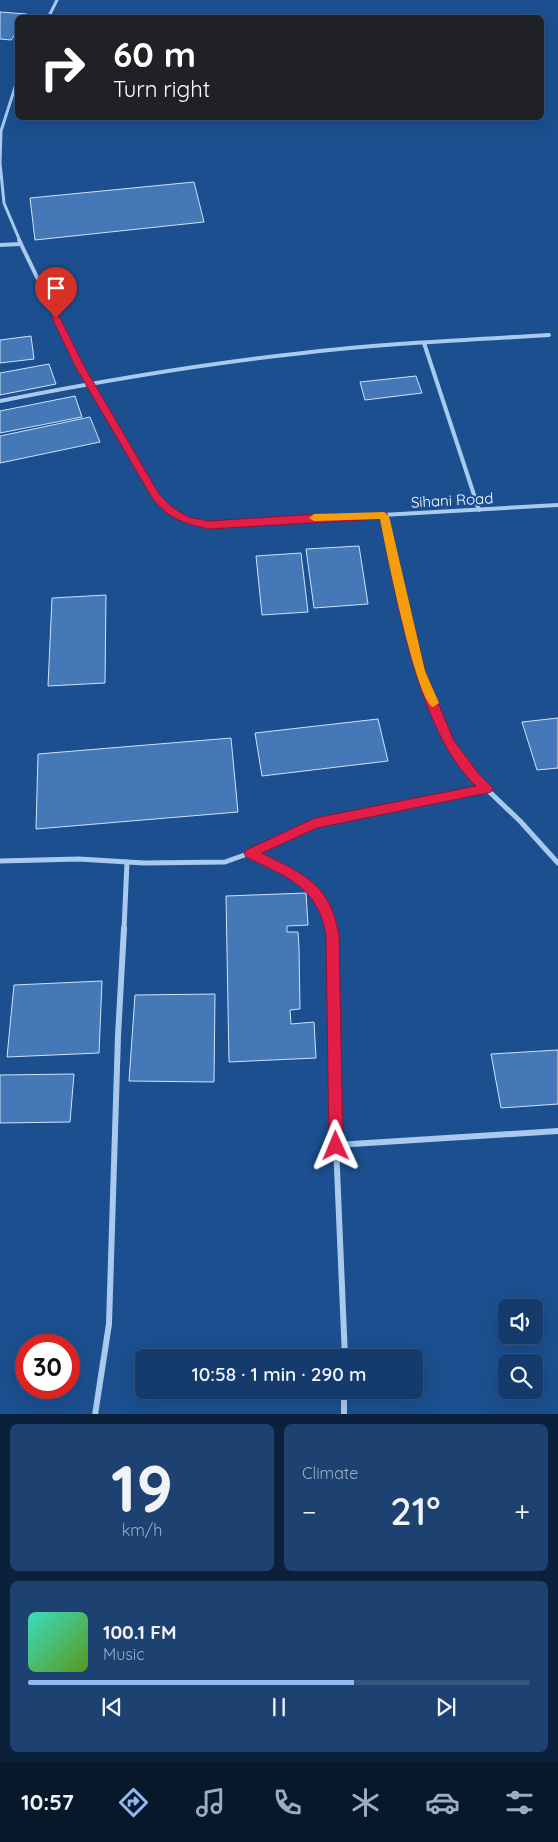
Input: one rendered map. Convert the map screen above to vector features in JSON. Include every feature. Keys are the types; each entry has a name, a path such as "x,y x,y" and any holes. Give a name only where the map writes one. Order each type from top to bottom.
{"street":[{"path":"50,15 57,0"},
{"name":"Sihani Road","path":"15,87 0,131 0,163 4,203 21,244 90,383 156,496 168,510 185,520 208,525 302,518 384,516 558,505"},
{"path":"0,245 21,244"},
{"path":"0,401 90,383 262,358 349,348 549,336"},
{"path":"424,343 479,510"},
{"path":"384,516 420,671 450,743 475,778 520,821 558,863"},
{"path":"0,861 79,859 126,862 225,862 250,853 315,823 487,788"},
{"path":"250,853 292,874 308,885 319,897 329,916 333,935 336,1146 345,1349"},
{"path":"95,1414 109,1324 118,1036 126,862"},
{"path":"336,1146 558,1132"},
{"path":"344,1399 344,1414"}],"building":[{"path":"0,12 27,14 15,15 15,34 11,40 0,39"},
{"path":"194,182 204,222 35,240 30,198"},
{"path":"31,336 34,359 0,363 0,340"},
{"path":"49,364 56,384 0,395 0,373"},
{"path":"416,376 422,393 365,400 360,382"},
{"path":"75,396 82,417 0,433 0,411"},
{"path":"90,417 100,442 0,463 0,436"},
{"path":"359,546 368,604 314,608 306,549"},
{"path":"301,553 308,612 262,615 256,556"},
{"path":"106,595 105,683 48,686 52,598"},
{"path":"558,718 558,768 537,770 522,722"},
{"path":"378,719 388,761 262,776 255,733"},
{"path":"231,738 238,812 36,829 38,754"},
{"path":"306,893 308,925 287,926 287,932 298,932 299,947 300,1009 290,1010 291,1024 314,1022 316,1058 229,1062 226,896"},
{"path":"102,981 99,1053 7,1057 14,985"},
{"path":"215,994 214,1082 129,1081 135,995"},
{"path":"558,1050 558,1104 501,1108 491,1054"},
{"path":"74,1074 70,1122 0,1123 0,1075"}],"slow traffic":[{"path":"314,518 384,516 420,671 433,703"}],"route":[{"path":"56,318 80,366 156,496 168,510 185,520 208,525 302,518 384,516 420,671 450,743 475,778 487,788 315,823 250,853 292,874 308,885 319,897 329,916 333,935 336,1146"}]}
